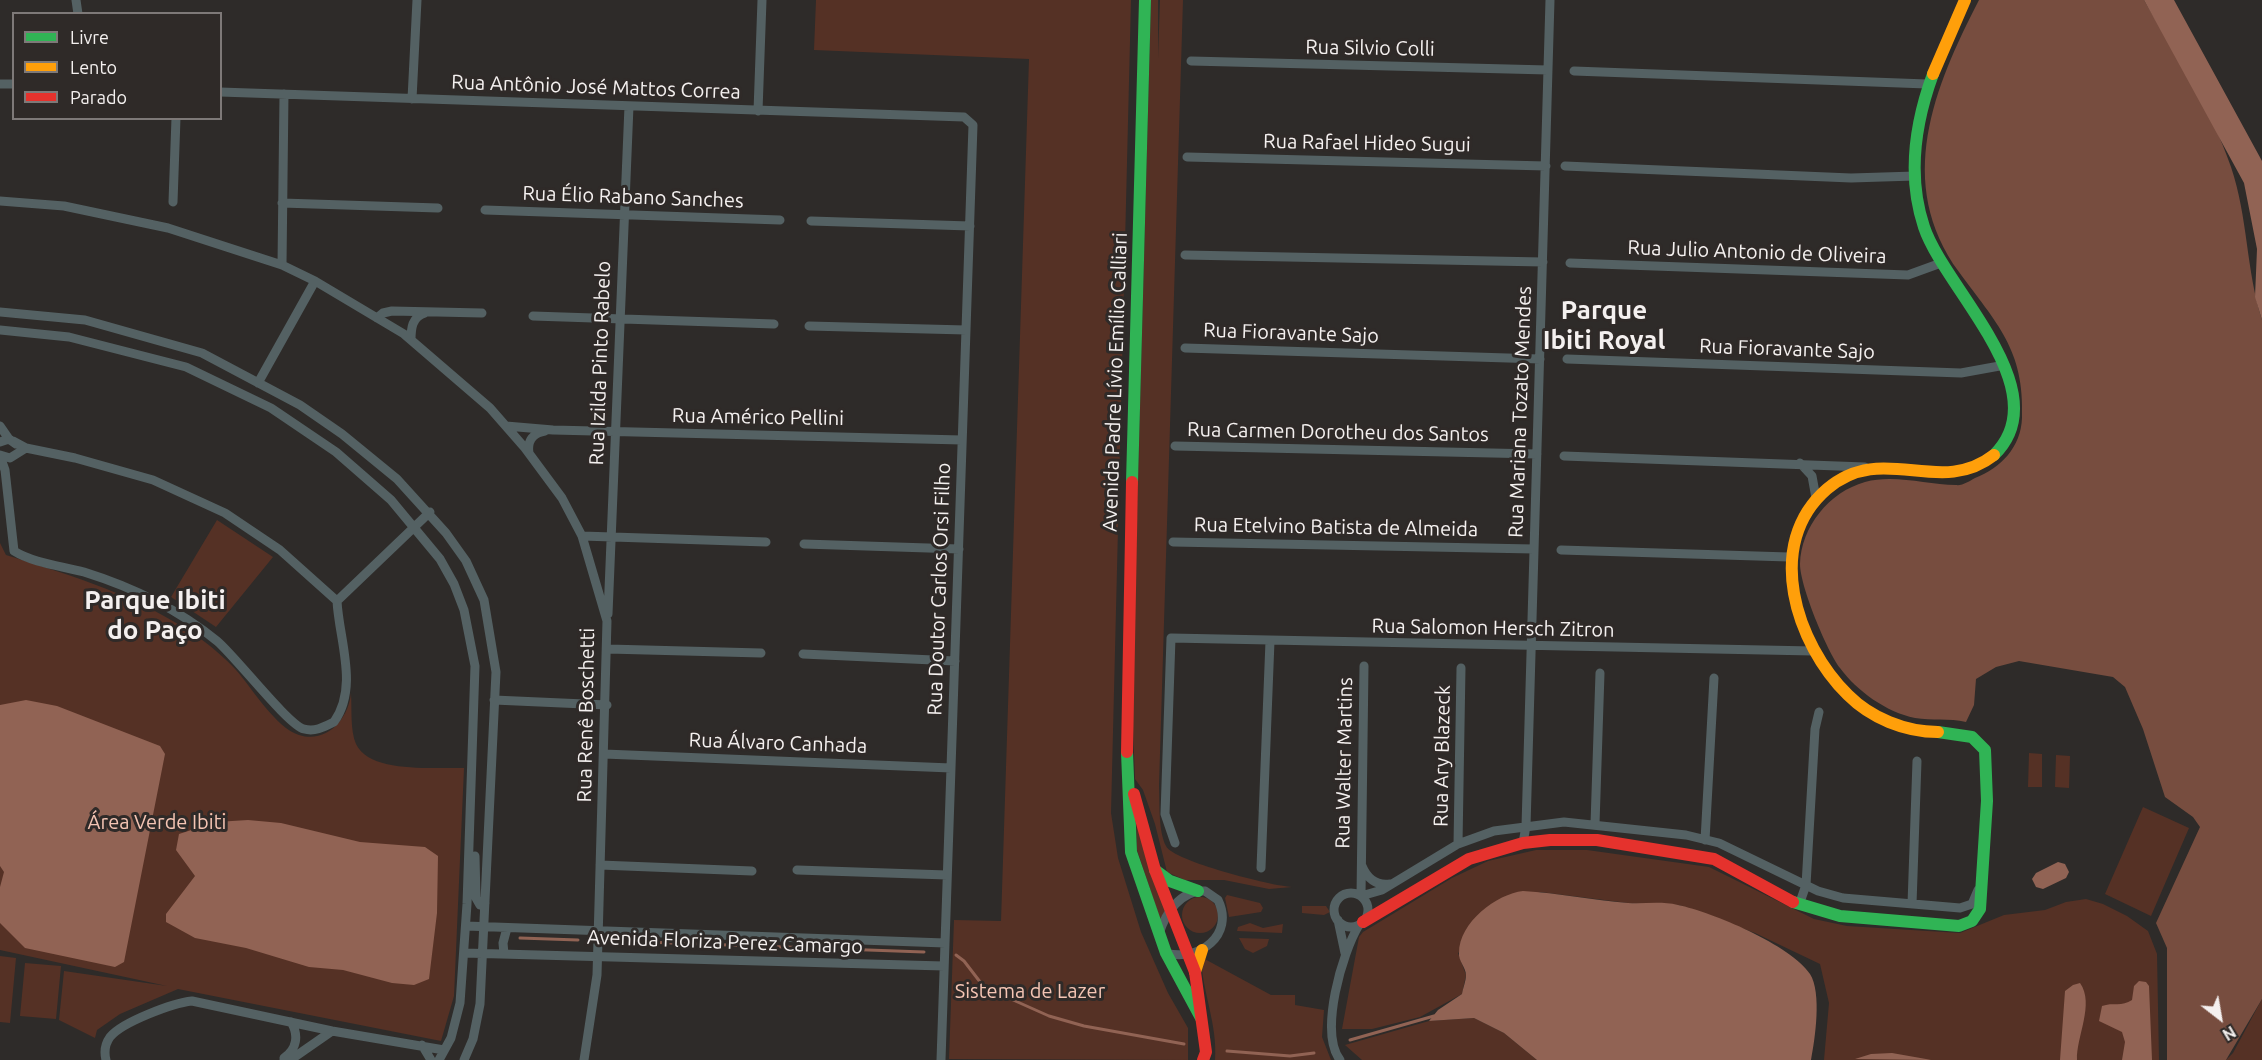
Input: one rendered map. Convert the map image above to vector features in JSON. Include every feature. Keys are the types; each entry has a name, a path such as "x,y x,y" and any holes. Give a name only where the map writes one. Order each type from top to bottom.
{"street":[{"path":"412,99 417,0"},
{"path":"758,111 762,0"},
{"name":"Avenida Padre Lívio Emílio Calliari","path":"1145,0 1127,648 1127,765 1131,852 1166,953 1201,1018"},
{"name":"Rua Mariana Tozato Mendes","path":"1523,843 1526,826 1550,0"},
{"path":"1564,456 1800,463 1958,473 1977,467 2002,447 2012,421 2013,406 2005,365 1996,342 1941,263 1921,218 1915,176 1916,135 1927,84 1965,0"},
{"name":"Rua Silvio Colli","path":"1191,61 1548,70"},
{"path":"1574,72 1927,84"},
{"name":"Rua Antônio José Mattos Correa","path":"222,92 964,117 970,120"},
{"path":"282,265 284,94"},
{"name":"Rua Izilda Pinto Rabelo","path":"607,621 629,106"},
{"path":"173,202 177,120"},
{"name":"Rua Doutor Carlos Orsi Filho","path":"941,1060 970,226 973,125 970,120"},
{"name":"Rua Rafael Hideo Sugui","path":"1187,157 1546,166"},
{"path":"1565,166 1851,178 1915,176"},
{"name":"Rua Renê Boschetti","path":"0,201 64,206 168,228 282,265 315,282 411,340 490,408 529,453 562,498 582,536 607,621 607,705 598,957 584,1060"},
{"path":"282,203 438,208"},
{"name":"Rua Élio Rabano Sanches","path":"486,210 780,220"},
{"path":"811,221 970,226"},
{"path":"1185,255 1543,262"},
{"name":"Rua Julio Antonio de Oliveira","path":"1570,263 1908,276 1941,263"},
{"path":"258,383 315,282"},
{"path":"377,318 383,313 392,311 482,313"},
{"path":"0,312 85,320 202,353 300,405 412,493 430,512 466,561 484,600 496,672 480,1004 472,1039 464,1060"},
{"path":"411,340 412,323 419,315 430,312"},
{"path":"18,332 19,314"},
{"path":"533,316 774,324"},
{"path":"809,326 966,330"},
{"path":"0,330 69,337 186,367 271,408 336,452 384,493 440,559 454,584 464,610 475,666 466,926 460,1003 451,1038 439,1060"},
{"name":"Rua Fioravante Sajo","path":"1185,348 1540,359"},
{"name":"Rua Fioravante Sajo","path":"1568,359 1961,373 2005,365"},
{"path":"0,426 7,441 17,450 6,456"},
{"name":"Rua Américo Pellini","path":"506,426 553,430 962,440"},
{"path":"529,453 528,446 532,437 539,432 553,430"},
{"path":"6,456 4,470 12,545 19,554 122,586 181,616 218,642 252,676 291,721 304,729 313,730 334,722 346,697 347,678 337,601 280,550 225,513 153,480 26,448 7,441"},
{"name":"Rua Carmen Dorotheu dos Santos","path":"1175,446 1537,454"},
{"path":"6,456 26,448"},
{"path":"1800,463 1812,477 1816,498"},
{"path":"1338,920 1347,926 1361,923 1469,859 1523,843 1597,840 1714,859 1799,905 1840,916 1959,926 1972,921 1980,909 1987,758 1984,748 1967,735 1919,731 1884,720 1861,708 1836,686 1813,651 1798,606 1788,557 1795,534 1816,498 1840,480 1870,467"},
{"path":"384,493 397,479"},
{"path":"398,507 412,493"},
{"path":"337,601 416,528 430,512"},
{"path":"582,536 766,542"},
{"name":"Rua Etelvino Batista de Almeida","path":"1173,542 1534,549"},
{"path":"804,544 959,549"},
{"path":"1561,550 1788,557"},
{"name":"Rua Salomon Hersch Zitron","path":"1175,843 1165,814 1171,638 1813,651"},
{"path":"1261,868 1270,641"},
{"path":"608,649 761,653"},
{"path":"803,654 955,661"},
{"name":"Rua Walter Martins","path":"1361,896 1364,666"},
{"name":"Rua Ary Blazeck","path":"1458,844 1461,668"},
{"path":"1595,824 1600,673"},
{"path":"1705,840 1714,678"},
{"path":"494,700 607,705"},
{"path":"1799,905 1806,885 1815,729 1819,712"},
{"name":"Rua Álvaro Canhada","path":"604,754 951,768"},
{"path":"1912,904 1917,761"},
{"name":"Avenida Padre Lívio Emílio Calliari","path":"1127,765 1155,870 1195,972"},
{"path":"1345,953 1336,903 1350,893 1361,896 1392,884 1458,844 1494,831 1557,822 1595,824 1719,843 1806,885 1843,898 1966,908 1976,898 1981,876"},
{"path":"470,831 474,836 476,898 480,905 485,903"},
{"name":"Rua Walter Martins","path":"1360,862 1370,878 1385,885 1392,884"},
{"name":"Rua Walter Martins","path":"1350,893 1360,862"},
{"path":"600,865 752,871"},
{"path":"797,870 947,875"},
{"path":"1155,870 1170,881 1209,893 1218,900 1223,921 1222,930 1213,942 1202,950 1188,956 1166,953"},
{"path":"1159,934 1170,912 1182,898 1198,891"},
{"path":"1340,1060 1332,1044 1331,1026 1345,953 1368,911 1361,896"},
{"name":"Avenida Floriza Perez Camargo","path":"466,926 945,942"},
{"path":"504,954 503,942 507,928"},
{"path":"1202,950 1195,972 1206,1052 1203,1060"},
{"name":"Avenida Floriza Perez Camargo","path":"464,953 944,966"},
{"path":"462,977 471,973 482,976"},
{"path":"105,1057 109,1038 121,1028 183,1002 203,1001 332,1031 444,1050"},
{"path":"283,1060 290,1054 296,1041 296,1030 291,1022"},
{"path":"283,1060 296,1056 332,1031"},
{"path":"422,1045 431,1060"}],"green space":[{"name":"Sistema de Lazer","path":"816,0 1131,0 1111,813 1118,858 1141,932 1168,993 1188,1028 1188,1060 949,1059 954,920 1001,921 1029,59 814,50"},
{"path":"1151,0 1158,0 1158,58 1160,0 1183,0 1159,786 1163,840 1173,852 1186,859 1245,878 1292,887 1269,889 1224,880 1185,880 1167,872 1155,824 1143,790 1135,779 1132,702"},
{"path":"217,520 273,557 216,627 171,597"},
{"name":"Área Verde Ibiti","path":"0,543 6,555 105,588 175,622 218,652 273,716 290,731 309,737 327,732 341,720 351,693 353,732 356,744 363,754 389,765 464,768 454,996 441,1041 178,989 120,1014 97,1030 95,1038 59,1020 64,971 167,986 0,950"},
{"path":"2029,753 2042,754 2042,787 2028,787"},
{"path":"2056,755 2070,756 2069,788 2055,787"},
{"path":"2143,807 2189,828 2151,916 2105,894"},
{"path":"1136,814 1166,911 1160,919 1137,850"},
{"path":"1536,850 1587,850 1709,867 1814,919 1847,926 1960,933 2004,915 2045,910 2066,902 2086,899 2103,904 2127,916 2148,931 2157,954 2159,1060 1824,1060 1829,1003 1820,964 1755,933 1679,905 1628,903 1540,892 1458,953 1466,975 1462,994 1420,1017 1372,1029 1342,1029 1359,937 1363,932 1452,878 1488,861"},
{"path":"1227,895 1260,903 1263,908 1261,912 1229,917 1225,898"},
{"path":"1200,897 1213,902 1218,915 1213,928 1200,933 1187,928 1182,915 1187,902"},
{"path":"1302,906 1326,906 1330,912 1324,915 1302,913"},
{"path":"1250,923 1263,928 1283,924 1282,933 1237,931 1238,927"},
{"path":"1239,938 1269,939 1267,946 1253,953 1245,949"},
{"path":"0,956 16,958 10,1023 0,1022"},
{"path":"1201,957 1271,995 1295,995 1295,1005 1324,1010 1322,1037 1331,1060 1215,1060 1214,1034"},
{"path":"25,963 61,966 56,1019 20,1016"},
{"path":"2262,999 2262,1060 2226,1060 2233,1053"},
{"path":"1474,1018 1504,1033 1537,1060 1362,1060 1345,1045 1429,1021"}],"shaded area":[{"path":"1979,0 2144,0 2203,102 2223,145 2237,186 2253,282 2262,320 2262,999 2226,1060 2167,1060 2167,948 2156,923 2200,827 2193,817 2165,797 2143,729 2125,687 2113,677 2019,661 1996,667 1976,679 1974,705 1966,722 1921,719 1904,715 1883,706 1847,677 1828,648 1804,587 1800,564 1806,537 1819,513 1840,494 1865,482 1888,479 1945,485 1963,484 1984,474 2001,462 2014,447 2021,428 2022,394 2019,373 2006,338 1959,272 1939,238 1928,204 1925,170 1928,135 1936,101 1948,67"},
{"path":"2144,0 2174,0 2262,161 2262,320 2255,297 2257,249 2244,183"},
{"path":"26,700 57,706 160,746 165,754 124,962 115,967 25,948 0,923 0,887 4,872 0,866 0,705"},
{"path":"248,820 281,823 360,842 425,847 438,856 437,913 429,979 414,985 392,983 343,970 309,967 246,948 195,938 166,922 166,914 195,876 176,850 179,834 216,822"},
{"path":"2058,862 2065,864 2069,872 2066,878 2043,889 2036,887 2032,879 2036,873"},
{"path":"1523,891 1628,903 1678,905 1730,922 1769,941 1800,963 1814,982 1817,1016 1811,1060 1537,1060 1504,1033 1474,1018 1429,1021 1438,1010 1462,994 1466,975 1459,953 1465,931 1472,921 1491,904 1513,893"},
{"path":"2139,981 2146,982 2149,986 2152,1060 2122,1060 2125,1042 2122,1032 2099,1021 2102,1006 2132,1000 2134,986"},
{"path":"2080,983 2086,1001 2077,1060 2060,1060 2065,991"},
{"path":"1892,1053 1931,1060 1855,1059 1871,1054"}],"waterway":[{"path":"520,938 578,940"},
{"path":"616,941 924,952"},
{"path":"956,955 964,961 984,987 1049,1016 1084,1026 1184,1044"},
{"path":"1350,1040 1434,1016"},
{"path":"1227,1051 1290,1056 1314,1053"}],"traffic: fast":[{"path":"1132,482 1145,0"},
{"path":"1933,74 1922,111 1915,150 1919,208 1935,252 1991,340 2006,371 2014,401 2011,429 1994,455"},
{"path":"1793,902 1840,916 1959,926 1972,921 1980,909 1987,801 1985,750 1972,737 1938,732"},
{"path":"1127,752 1131,852 1166,953 1201,1018"},
{"path":"1155,870 1170,881 1198,891"}],"traffic: slow":[{"path":"1933,74 1965,0"},
{"path":"1938,732 1913,729 1878,717 1848,695 1830,674 1814,649 1802,622 1794,594 1792,565 1796,537 1807,512 1827,489 1848,476 1869,469 1890,468 1953,472 1973,467 1994,455"},
{"path":"1195,972 1202,950"}],"traffic: jam":[{"path":"1127,752 1132,482"},
{"path":"1134,794 1155,870 1195,972 1206,1052 1203,1060"},
{"path":"1363,922 1469,859 1523,843 1550,840 1597,840 1714,859 1793,902"}],"district":[{"name":"Parque Ibiti Royal","path":"1604,325"},
{"name":"Parque Ibiti do Paço","path":"155,615"}]}
